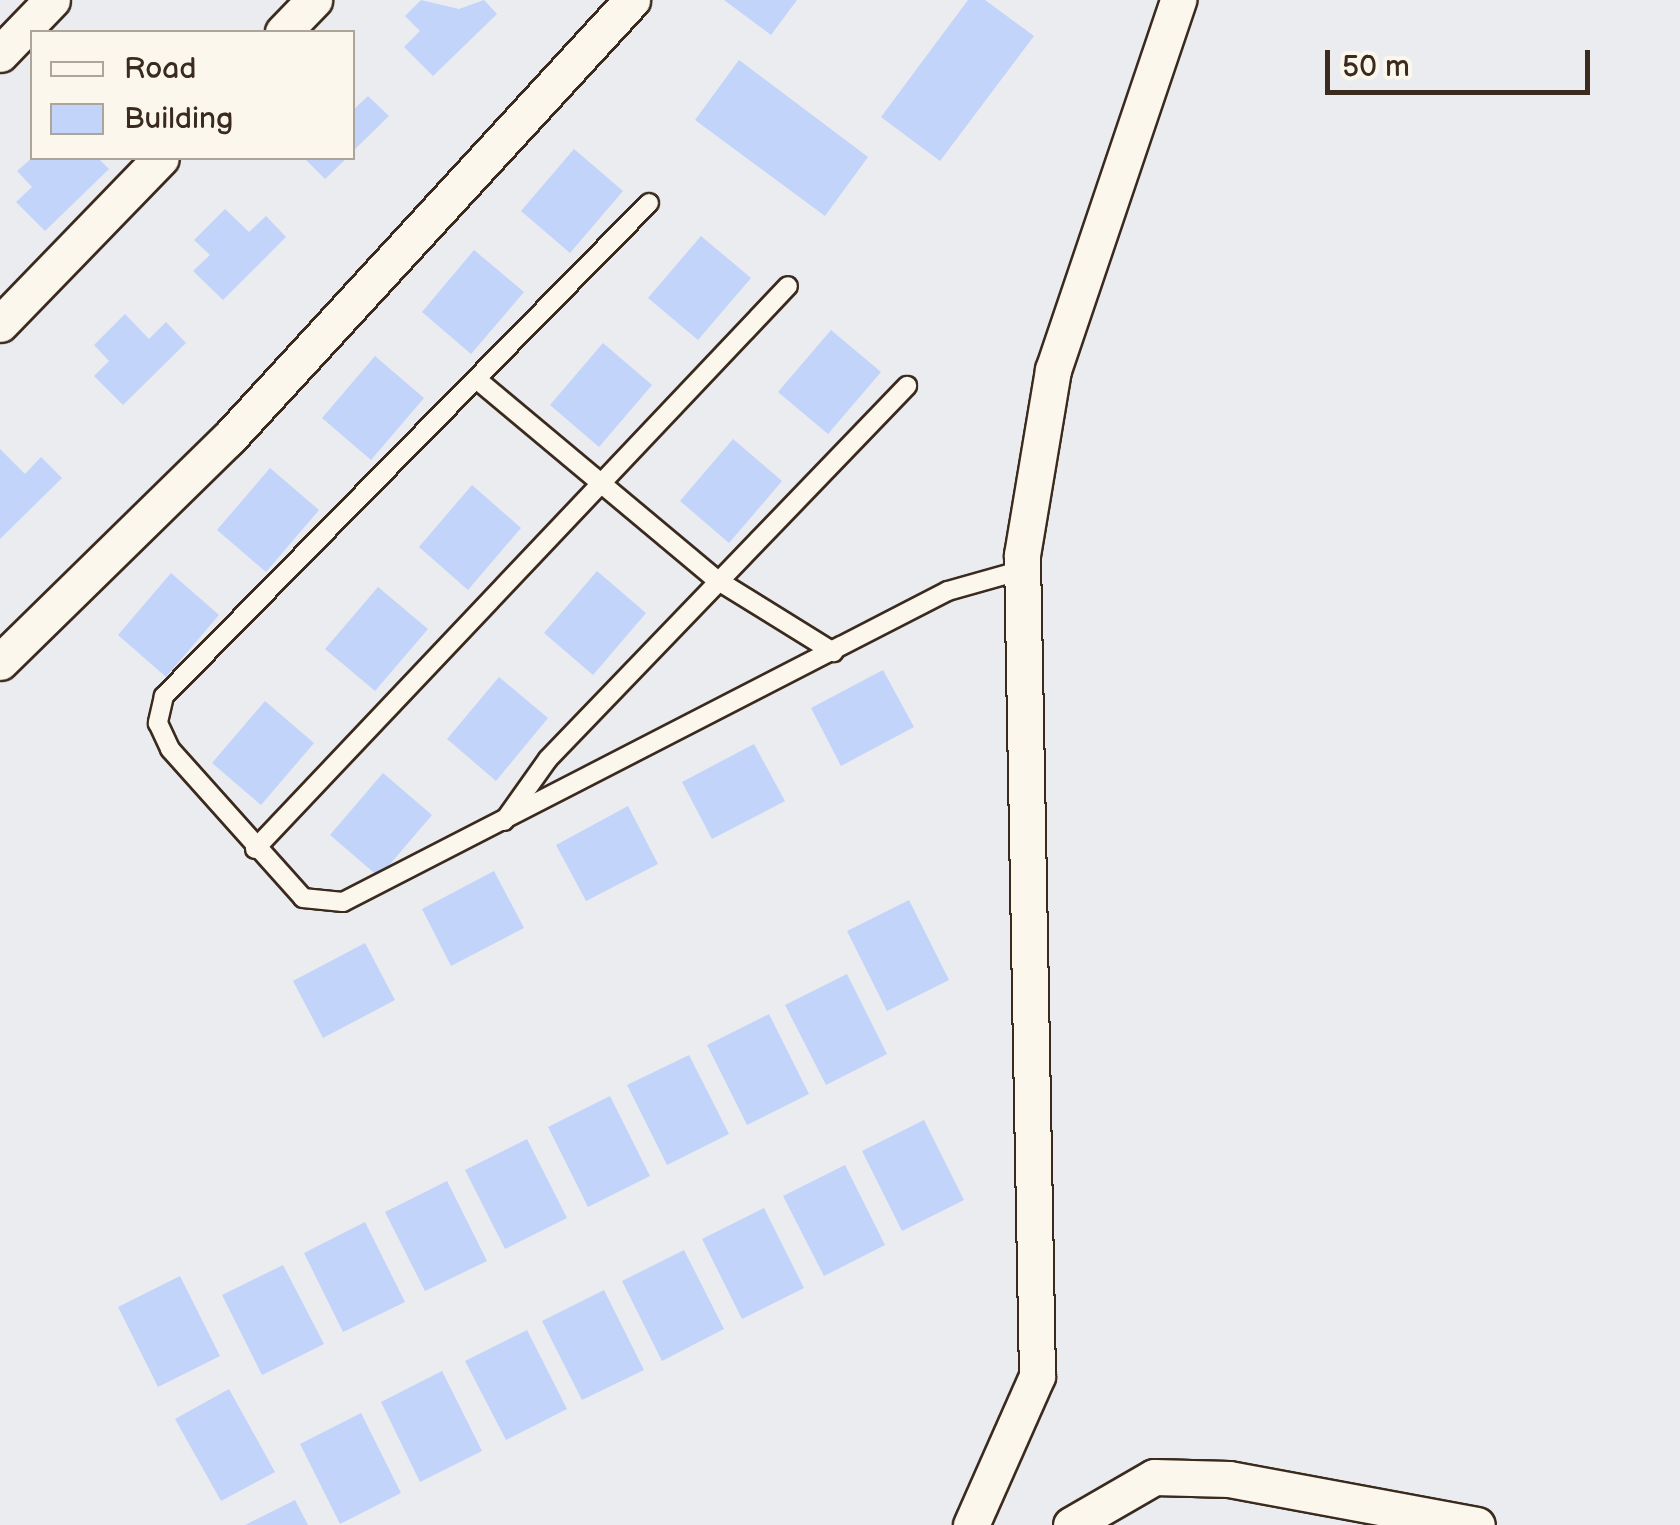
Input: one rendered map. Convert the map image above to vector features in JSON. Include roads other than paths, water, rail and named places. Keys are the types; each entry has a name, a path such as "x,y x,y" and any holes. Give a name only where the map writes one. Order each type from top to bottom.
{"street":[{"path":"0,54 52,0"},
{"path":"285,30 314,0"},
{"path":"0,662 228,439 632,0"},
{"path":"971,1525 1037,1376 1022,570 1054,370 1178,0"},
{"path":"0,324 160,160"},
{"path":"1071,1525 1154,1477 1229,1480 1477,1525"}],"lane":[{"path":"649,203 480,382 164,696 158,723 170,750 255,849 323,906 502,824 948,592 1022,570"},
{"path":"255,849 601,488 788,286"},
{"path":"480,382 601,488 717,580 832,652"},
{"path":"502,824 548,759 907,386"}]}
